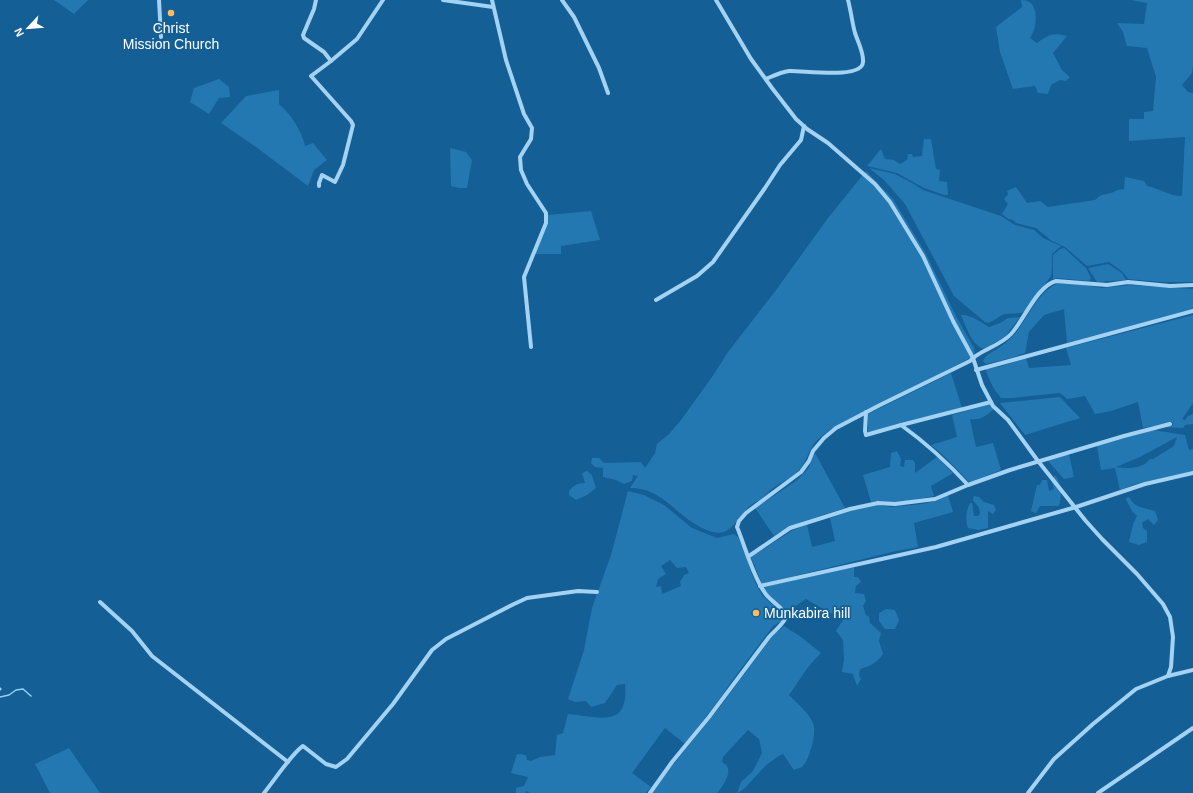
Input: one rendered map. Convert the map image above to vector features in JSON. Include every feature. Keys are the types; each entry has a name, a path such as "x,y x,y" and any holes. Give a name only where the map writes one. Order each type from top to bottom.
{"street":[{"path":"160,0 160,37"},
{"path":"316,0 304,38 324,52 331,61"},
{"path":"319,186 322,175 335,182 337,180 343,165 353,125 351,120 311,76 357,39 383,0"},
{"path":"443,0 493,7"},
{"path":"492,0 506,60 524,112 532,128 531,139 520,157 521,170 527,184 539,201 546,215 546,223 524,277 531,347"},
{"path":"562,0 574,17 599,68 608,93"},
{"path":"716,0 745,49 786,107 804,126 828,143 882,191 923,256 953,321 973,358 982,385 993,406 1015,428 1038,461 1102,539 1152,591 1167,610 1173,636 1172,662 1168,676"},
{"path":"766,79 789,71 843,73 858,70 862,67 864,63 863,56 855,33 848,0"},
{"path":"656,300 697,276 713,262 780,165 801,140 804,126"},
{"path":"650,793 672,762 709,717 775,630 784,623 786,616 784,610 769,599 760,586 737,527 739,521 746,514 801,472 809,461 813,451 824,438 836,428 970,361 996,346 1010,335 1040,293 1051,282 1107,284 1128,282 1170,286 1193,285"},
{"path":"976,370 1078,344 1193,311"},
{"path":"866,412 866,435 991,402"},
{"path":"749,556 775,538 797,526 867,504 918,503 935,499 968,485 1038,461 1170,424"},
{"path":"901,425 946,461 968,485"},
{"path":"760,586 936,546 1076,507 1145,484 1193,473"},
{"path":"264,793 299,748 303,746 326,764 336,767 347,759 393,704 432,650 446,639 527,598 578,591 597,592"},
{"path":"100,602 132,631 152,656 288,762"},
{"path":"1028,793 1054,759 1093,724 1136,689 1168,676 1193,670"},
{"path":"1098,793 1193,728"}],"shaded area":[{"path":"54,0 88,0 74,14"},
{"path":"1021,0 1030,2 1033,5 1035,12 1035,26 1030,38 1037,43 1054,34 1067,36 1053,53 1062,70 1070,77 1066,81 1060,80 1051,85 1048,94 1038,93 1035,86 1013,89 1000,52 996,27 1022,7"},
{"path":"1131,0 1193,0 1193,66 1192,73 1182,85 1188,92 1193,93 1193,282 1161,282 1128,279 1123,272 1109,262 1087,266 1065,247 1052,241 1036,228 1016,223 1002,214 1008,204 1004,199 1008,194 1007,191 1016,187 1027,203 1040,201 1048,207 1095,200 1101,195 1124,189 1125,177 1144,181 1147,186 1172,195 1182,196 1185,137 1129,141 1129,119 1144,119 1144,112 1153,111 1156,77 1147,48 1127,46 1123,32 1117,23 1144,24 1147,3"},
{"path":"219,79 229,87 230,97 219,98 209,114 190,102 194,88"},
{"path":"279,90 279,104 295,123 305,146 313,143 327,160 314,170 308,186 221,123 246,96"},
{"path":"924,139 931,139 936,169 940,170 939,181 947,182 948,195 924,188 897,173 867,166 881,149 885,159 894,160 900,164 907,160 908,154 912,154 913,157 922,156"},
{"path":"450,148 466,152 472,160 467,188 451,186"},
{"path":"869,168 895,174 923,190 1001,216 1015,225 1034,230 1043,238 1061,246 1052,254 1051,276 1024,312 1005,314 988,323 985,322 954,296 905,204 884,180"},
{"path":"866,171 893,199 926,254 956,316 974,348 975,353 970,358 831,429 819,438 811,448 803,465 795,474 773,488 761,499 751,505 733,526 726,531 718,533 706,530 698,526 658,496 640,489 630,488 638,476 633,475 632,481 624,484 616,480 603,477 603,468 595,467 591,463 592,458 599,458 604,463 641,462 645,468 655,453 657,444 669,434 681,420 728,352 776,290 828,218"},
{"path":"591,211 600,240 561,246 561,254 534,254 548,219 548,215"},
{"path":"1064,248 1086,268 1091,278 1089,281 1057,278 1053,279 1053,255 1060,249"},
{"path":"1108,264 1122,273 1126,280 1097,282 1088,268"},
{"path":"1058,283 1102,288 1129,285 1193,289 1193,309 1067,343 1064,309 1044,315 1029,332 1025,353 986,364 983,361 984,358 1012,337 1043,294"},
{"path":"961,315 974,318 989,327 1008,318 1020,317 1004,338 986,349 981,348 973,341"},
{"path":"1193,315 1193,403 1182,419 1185,420 1188,416 1193,414 1193,424 1185,425 1183,428 1162,427 1173,425 1172,422 1143,428 1138,402 1111,411 1095,414 1085,396 1067,399 1060,393 1001,398 996,392 987,373 986,369 1002,366 1026,358 1029,368 1071,365 1066,348"},
{"path":"951,373 962,408 903,422 868,433 868,414"},
{"path":"1060,397 1080,418 1025,435 1000,403"},
{"path":"991,404 994,409 985,416 977,419 970,419 976,447 993,443 1001,470 971,482 968,481 943,455 931,445 957,437 952,415"},
{"path":"1153,430 1185,435 1189,450 1193,449 1193,471 1136,484 1120,490 1115,468 1101,470 1097,446","holes":["1177,437 1174,446 1153,459 1150,459 1143,465 1130,468 1116,467 1140,457"]},
{"path":"897,451 901,459 900,466 904,467 905,460 913,460 915,463 915,473 937,457 953,473 931,486 934,496 896,503 878,501 871,502 863,475 890,467 891,453"},
{"path":"815,453 845,508 800,523 774,536 755,508 796,481 808,469"},
{"path":"1069,454 1074,477 1064,479 1047,460"},
{"path":"587,471 592,475 596,488 587,495 576,500 569,495 569,491 580,483 585,483 582,473"},
{"path":"1055,475 1061,490 1059,506 1040,506 1036,513 1031,511 1037,485 1040,485 1042,480 1047,480 1049,491 1054,489 1052,482"},
{"path":"628,491 644,495 664,505 692,528 717,538 734,534 738,537 757,586 763,596 783,615 782,621 773,626 685,744 665,728 632,773 651,787 646,793 530,793 526,791 525,793 516,793 516,788 524,786 528,777 511,773 517,754 526,755 527,760 531,761 540,757 555,755 557,735 563,733 568,714 601,718 610,717 617,714 622,708 625,698 625,684 617,685 605,703 591,707 586,701 575,702 568,699 584,650 592,608 611,555","holes":["670,560 677,568 686,567 689,573 684,575 680,582 681,586 662,594 661,586 656,587 658,579 666,574 661,566"]},
{"path":"948,495 953,512 914,523 918,547 762,584 751,557 793,530 807,525 812,547 835,541 830,518 853,510 877,505 892,507 922,504 936,501"},
{"path":"974,496 979,497 984,502 994,505 996,510 993,514 988,511 988,528 978,530 968,528 966,515 970,503 972,503 974,516 978,516 980,514 979,508 973,500"},
{"path":"1127,497 1130,498 1137,506 1155,511 1158,520 1154,525 1148,519 1142,523 1143,528 1147,531 1147,542 1139,545 1129,542 1133,524 1137,516 1132,511 1126,500"},
{"path":"854,567 854,577 858,577 861,582 856,586 855,593 864,594 866,601 863,606 866,615 869,617 870,623 881,633 879,641 883,654 873,664 860,669 859,676 861,679 857,686 853,674 842,672 844,659 843,640 836,631 843,620 806,599 788,611 771,599 763,587"},
{"path":"886,609 895,610 899,620 895,629 885,629 879,621 879,613"},
{"path":"784,626 821,653 808,668 789,695 808,715 814,727 812,745 808,758 802,767 794,770 783,754 775,758 762,769 745,788 737,793 741,782 753,771 762,753 759,739 748,730 723,757 722,762 727,766 728,773 726,780 717,793 652,793 719,708 774,634"},
{"path":"69,748 100,793 50,793 35,764"}],"waterway":[{"path":"0,697 9,695 16,690 23,689 31,696"}],"place":[{"name":"Christ Mission Church","path":"171,13"},
{"name":"Munkabira hill","path":"756,613"}]}
